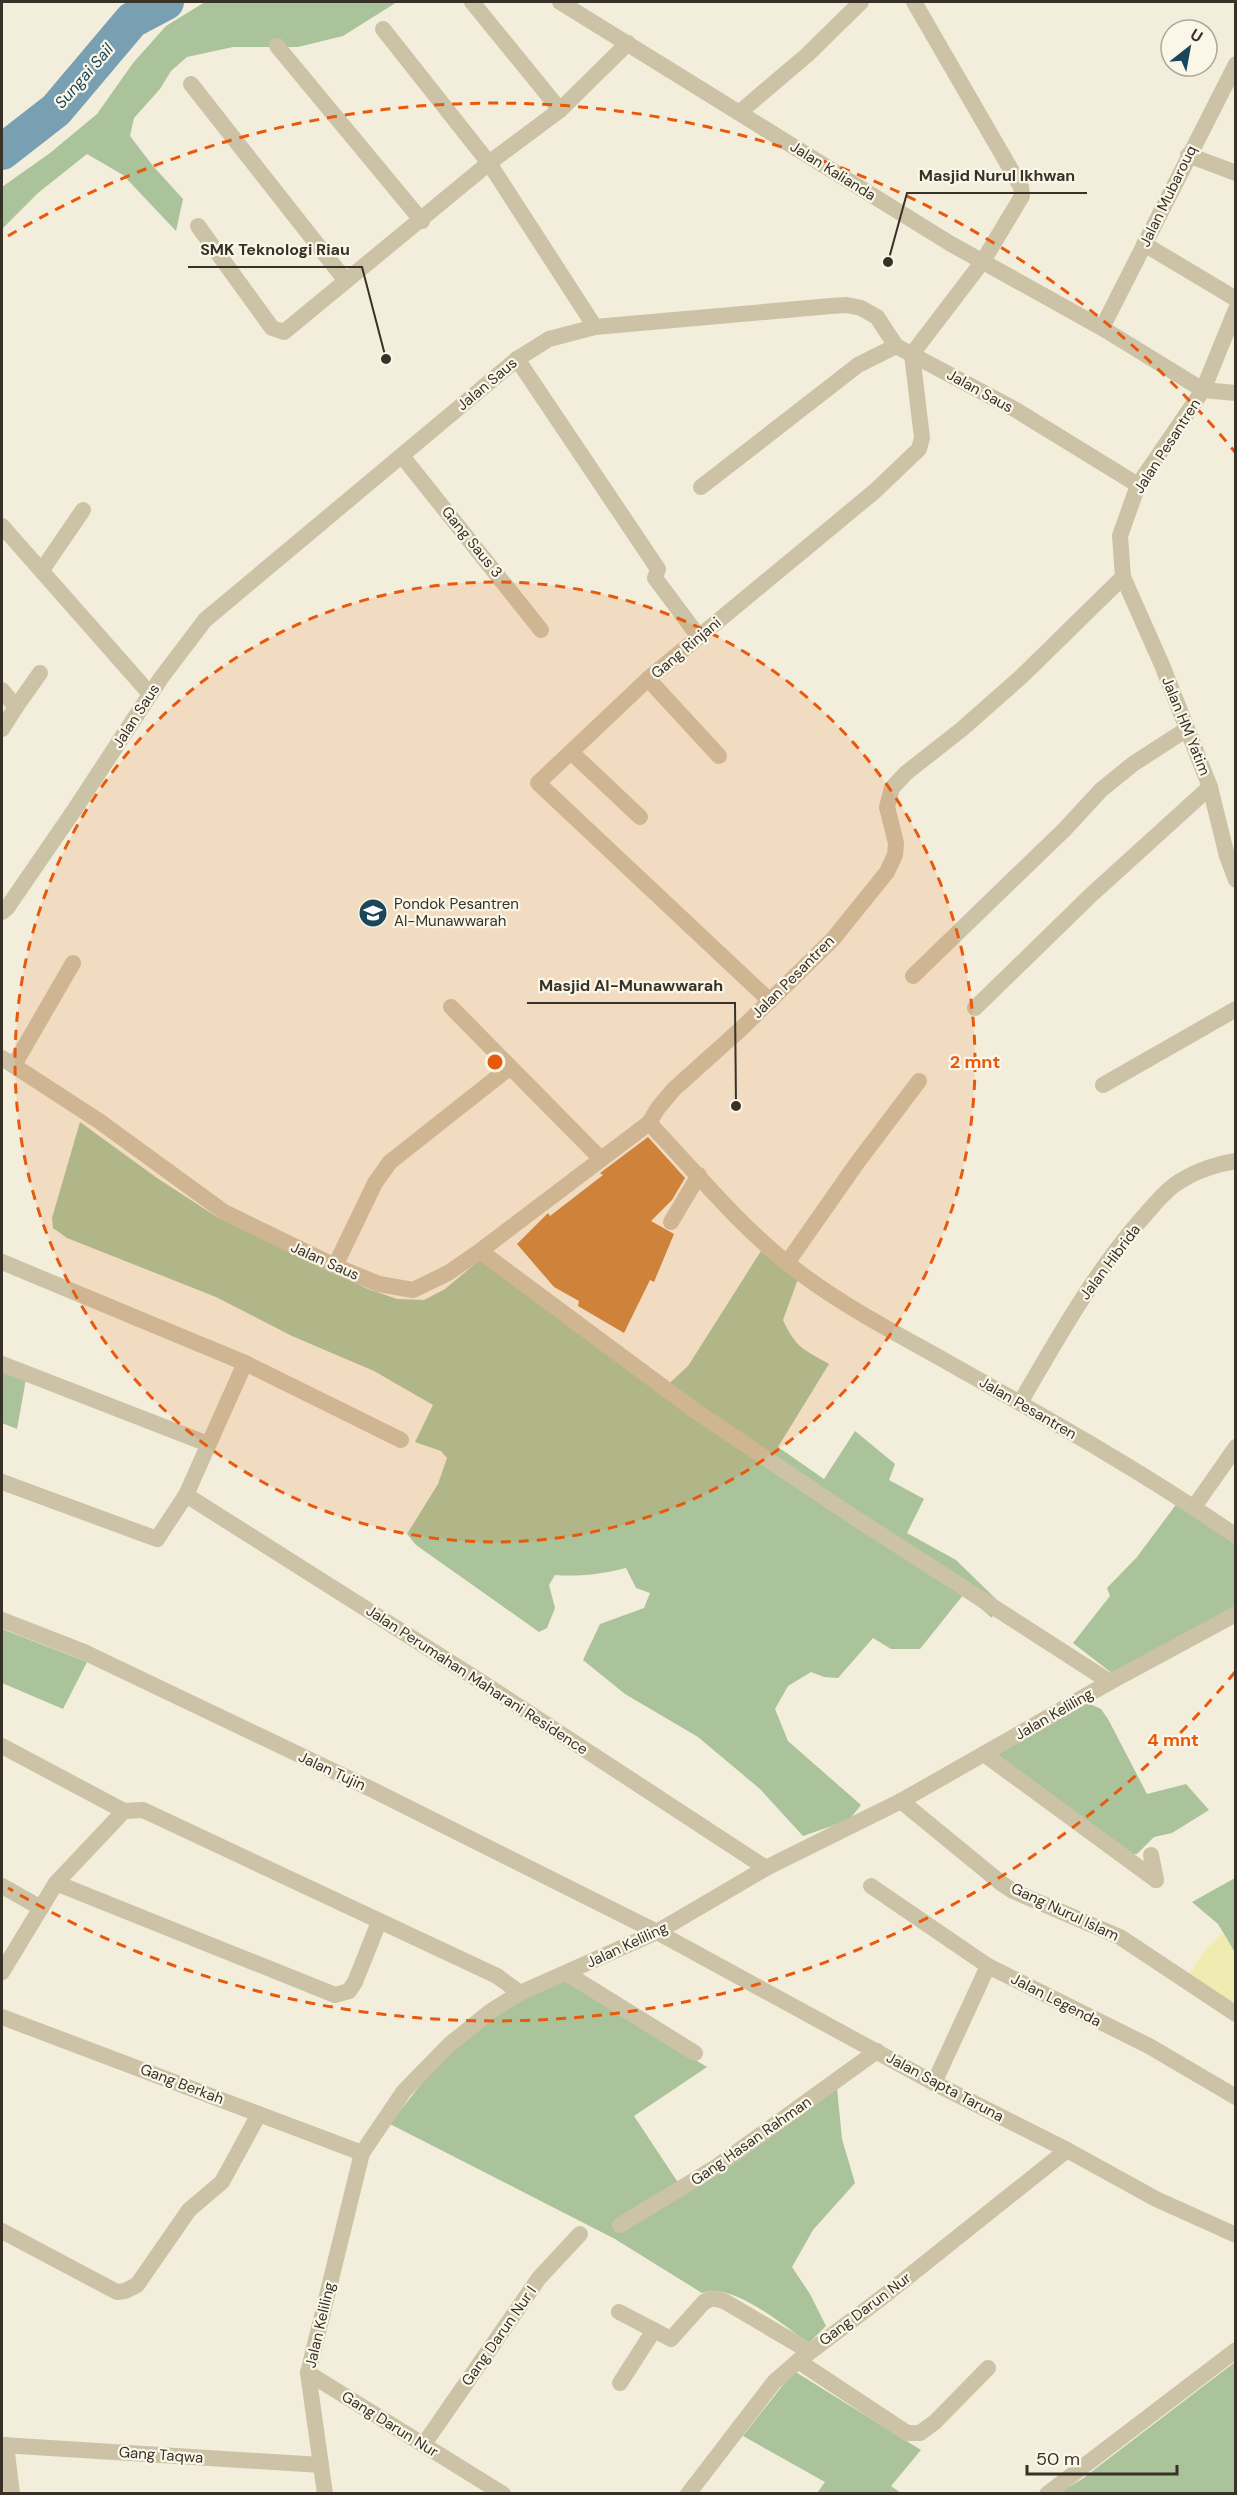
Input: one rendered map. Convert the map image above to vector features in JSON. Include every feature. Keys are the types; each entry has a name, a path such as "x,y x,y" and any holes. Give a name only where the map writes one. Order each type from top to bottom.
{"street":[{"path":"472,2 560,110"},
{"name":"Jalan Kalianda","path":"560,2 951,244 1102,328 1203,390"},
{"path":"740,112 807,55 861,2"},
{"path":"912,354 983,261 1022,196 1021,187 914,2"},
{"path":"383,29 489,163 595,327"},
{"path":"198,226 272,328 284,332 422,221 489,163 560,110 628,43"},
{"path":"277,46 422,221"},
{"name":"Jalan Mubarouq","path":"1102,328 1236,64"},
{"path":"191,84 346,281"},
{"path":"1188,155 1236,173"},
{"path":"1144,244 1236,299"},
{"name":"Jalan Saus","path":"3,908 73,812 150,694 205,620 517,359 549,339 595,327 847,305 861,308 877,317 896,346 1016,410 1138,485"},
{"path":"1203,390 1236,309"},
{"path":"701,487 858,364 896,346"},
{"name":"Gang Rinjani","path":"770,1001 538,783 648,679 875,491 919,449 922,438 912,354"},
{"path":"517,359 658,569 655,578 699,637"},
{"name":"Jalan Pesantren","path":"1236,393 1203,390 1138,485 1120,536 1123,577 1022,676 962,729 906,773 892,788 887,807 896,843 892,864 833,939 770,1001 674,1089 649,1123 699,1175 722,1203 787,1263 833,1295 1194,1507 1236,1536"},
{"name":"Gang Saus 3","path":"402,456 541,630"},
{"path":"42,570 83,510"},
{"path":"2,526 150,694"},
{"name":"Jalan HM Yatim","path":"1123,577 1210,787 1231,855 1236,880"},
{"path":"2,729 40,673"},
{"path":"648,679 719,756"},
{"path":"2,690 16,707"},
{"path":"913,976 1065,829 1101,790 1133,764 1187,729"},
{"path":"571,752 640,817"},
{"path":"975,1008 1091,896 1210,787"},
{"path":"8,1061 73,963"},
{"path":"451,1007 601,1160"},
{"path":"1103,1085 1236,1009"},
{"name":"Jalan Saus","path":"8,1061 99,1121 224,1212 335,1266 379,1284 413,1290 448,1273 480,1251 649,1123"},
{"path":"335,1266 375,1183 390,1162 509,1068"},
{"path":"787,1263 857,1163 919,1082"},
{"name":"Jalan Hibrida","path":"1020,1403 1097,1275 1151,1208 1171,1187 1193,1173 1214,1165 1236,1161"},
{"path":"671,1222 699,1175"},
{"path":"480,1251 694,1410 849,1514 1110,1683"},
{"path":"2,1262 245,1363 401,1440"},
{"path":"2,1482 157,1539 186,1495 245,1363"},
{"path":"2,1364 208,1444"},
{"path":"1194,1507 1236,1447"},
{"name":"Jalan Perumahan Maharani Residence","path":"186,1495 480,1681 766,1868"},
{"name":"Jalan Keliling","path":"325,2493 309,2373 362,2153 404,2091 450,2044 491,2011 520,1993 657,1932 766,1868 901,1802 1236,1614"},
{"name":"Jalan Tujin","path":"2,1620 84,1652 371,1789 657,1932"},
{"path":"2,1746 124,1811 143,1810 497,1976 520,1993"},
{"path":"984,1754 1156,1880 1150,1855"},
{"name":"Gang Nurul Islam","path":"901,1802 1007,1887 1120,1937 1236,2014"},
{"path":"2,1972 56,1883 124,1811"},
{"path":"56,1883 335,1995 349,1991 355,1982 379,1922"},
{"path":"2,1886 41,1908"},
{"name":"Jalan Legenda","path":"872,1886 988,1966 1149,2046 1236,2097"},
{"name":"Jalan Sapta Taruna","path":"657,1932 934,2083 1068,2150 1156,2199 1233,2228"},
{"path":"934,2083 988,1966"},
{"path":"567,1973 695,2053"},
{"name":"Gang Berkah","path":"2,2017 362,2153"},
{"name":"Gang Hasan Rahman","path":"620,2225 716,2168 878,2051"},
{"path":"2,2231 117,2292 130,2289 137,2285 189,2210 222,2182 260,2114"},
{"name":"Gang Darun Nur","path":"688,2493 774,2382 803,2356 884,2296 1068,2150"},
{"name":"Gang Darun Nur I","path":"424,2444 539,2278 580,2234"},
{"path":"619,2312 672,2339 704,2302 712,2298 724,2301 907,2433 920,2433 935,2422 987,2368"},
{"path":"620,2383 654,2330"},
{"path":"1047,2493 1236,2350"},
{"name":"Gang Darun Nur","path":"309,2373 503,2493"},
{"path":"4,2445 12,2493"},
{"name":"Gang Taqwa","path":"4,2445 321,2465"}],"green space":[{"path":"205,2 397,2 343,36 298,47 233,47 187,57 171,71 160,89 134,118 130,136 183,199 176,231 123,175 87,154 38,193 2,229 2,187 50,153 97,114 133,63 166,26"},
{"path":"80,1122 157,1178 217,1217 368,1289 397,1299 424,1300 445,1289 482,1258 661,1391 688,1366 761,1251 798,1279 783,1320 792,1337 801,1347 829,1364 778,1447 824,1479 855,1431 895,1464 889,1480 924,1499 907,1533 956,1560 997,1600 992,1618 964,1594 920,1649 891,1649 873,1638 838,1678 824,1677 811,1672 788,1686 775,1709 788,1741 861,1805 849,1820 803,1836 760,1789 698,1737 625,1694 583,1660 600,1624 644,1608 650,1593 636,1588 626,1568 573,1576 555,1575 549,1585 555,1608 547,1628 539,1632 416,1545 407,1534 438,1484 447,1458 441,1451 415,1442 433,1405 374,1371 292,1336 216,1297 67,1238 53,1228 52,1218"},
{"path":"2,1370 26,1379 17,1429 2,1423"},
{"path":"1178,1502 1235,1540 1235,1612 1113,1674 1073,1643 1110,1596 1107,1588 1137,1557"},
{"path":"2,1629 87,1662 63,1709 2,1683"},
{"path":"1088,1703 1101,1709 1108,1719 1147,1794 1186,1784 1209,1810 1172,1833 1154,1837 1137,1854 1127,1854 993,1754"},
{"path":"1235,1878 1235,1953 1218,1924 1192,1902"},
{"path":"565,1980 707,2067 634,2116 685,2193 837,2088 842,2139 855,2183 813,2230 792,2267 810,2294 826,2326 809,2343 742,2299 728,2293 714,2291 702,2293 615,2239 390,2124 430,2074 465,2039 487,2021 509,2008"},
{"path":"1235,2362 1235,2493 1058,2494 1082,2479"},
{"path":"794,2371 921,2450 891,2486 901,2493 817,2493 825,2482 743,2436"}],"sand":[{"path":"1223,1932 1235,1953 1235,2005 1188,1975 1207,1948"}],"building":[{"path":"648,1137 685,1178 672,1200 651,1221 674,1234 654,1282 650,1280 624,1333 578,1306 579,1301 554,1287 517,1244 548,1213 550,1216 603,1175 600,1173"}],"waterway":[{"name":"Sungai Sail","path":"2,152 56,110 132,20 166,2"}],"place":[{"name":"Masjid Nurul Ikhwan","path":"888,262"},
{"name":"SMK Teknologi Riau","path":"386,359"},
{"name":"Pondok Pesantren Al-Munawwarah","path":"373,913"},
{"name":"Masjid Al-Munawwarah","path":"736,1106"}]}
